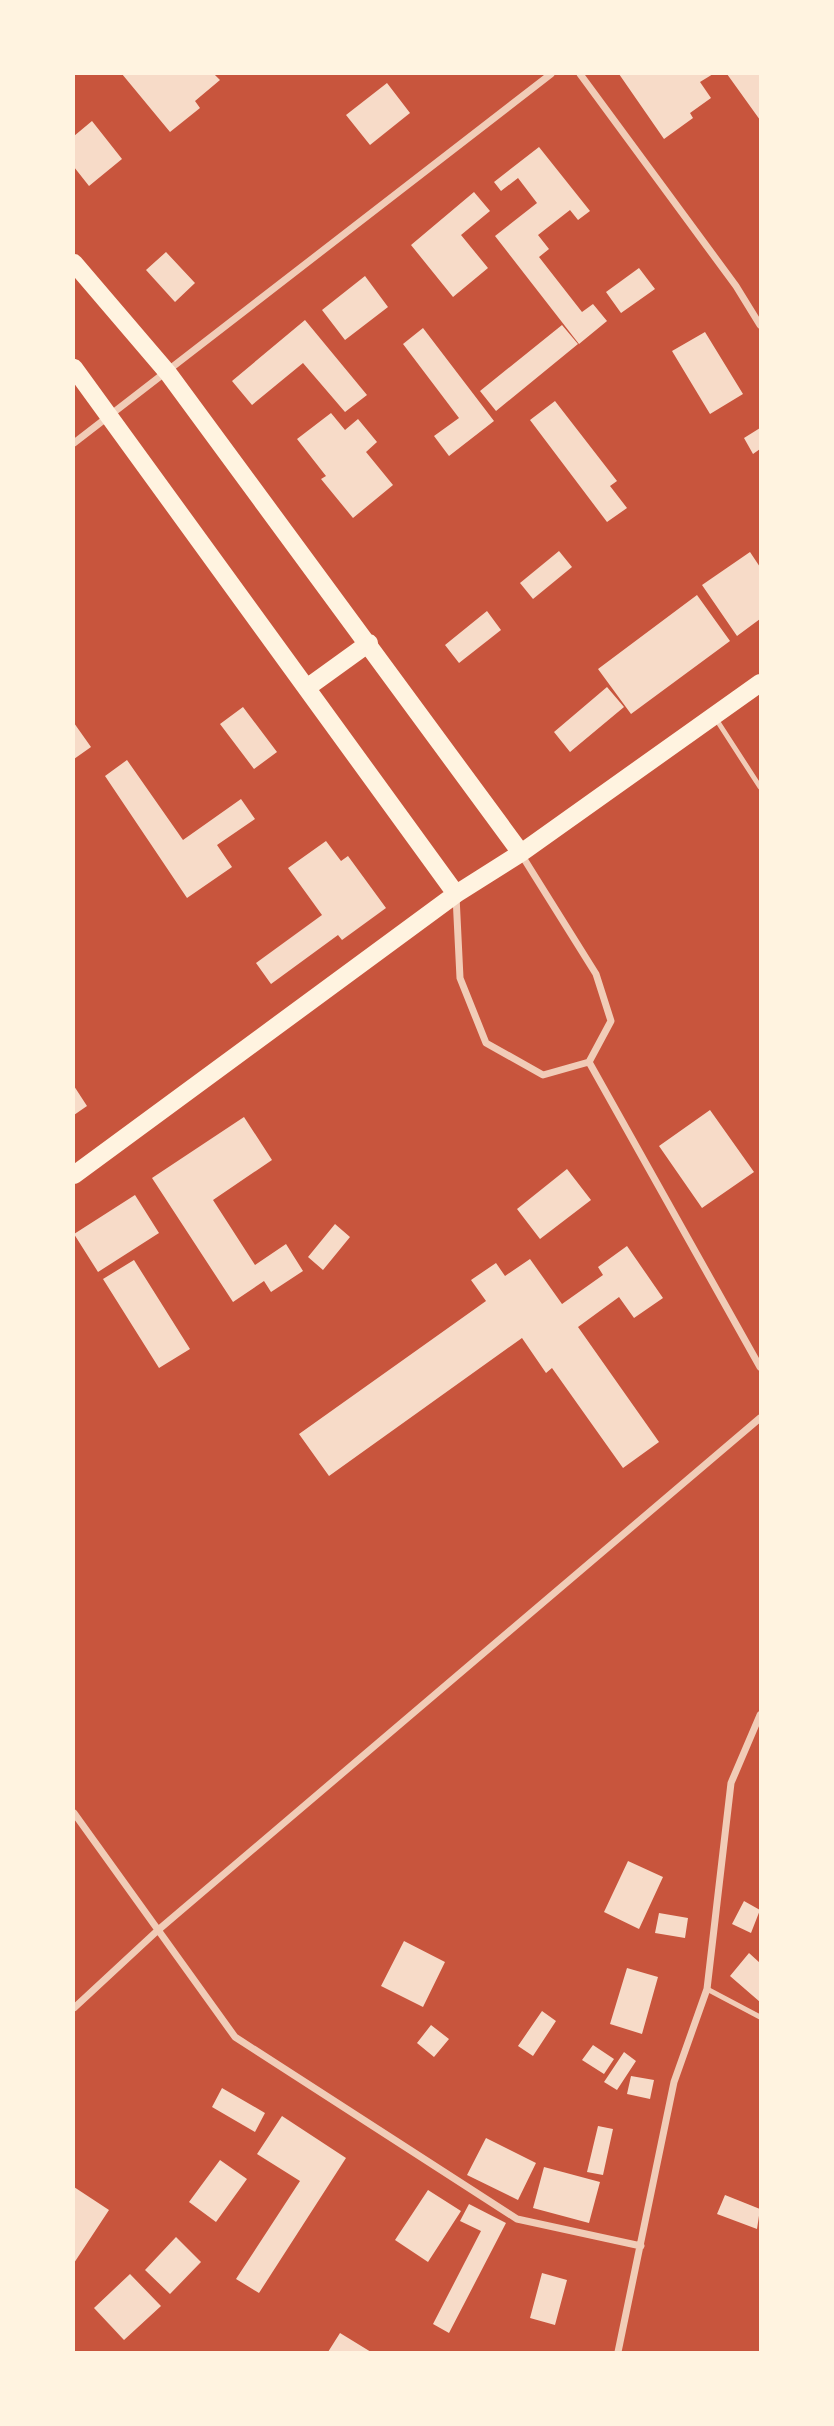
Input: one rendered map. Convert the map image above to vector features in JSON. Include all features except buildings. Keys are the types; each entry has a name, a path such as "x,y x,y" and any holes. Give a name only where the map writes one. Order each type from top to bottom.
{"main road":[{"path":"74,263 168,373 521,853"},
{"path":"74,368 456,894"},
{"path":"308,687 369,643"},
{"path":"74,1175 456,894 521,853 761,683"}],"street":[{"path":"74,443 168,373 551,74"},
{"path":"580,74 736,286 761,325"},
{"path":"456,894 460,978 486,1043 543,1075 589,1062 611,1021 596,974 521,853"},
{"path":"589,1062 761,1367"},
{"path":"74,2008 157,1931 761,1418"},
{"path":"618,2353 674,2082 706,1989 731,1783 761,1715"},
{"path":"74,1813 235,2037 517,2219 641,2246"}],"lane":[{"path":"714,716 761,786"},
{"path":"706,1989 761,2017"}]}
